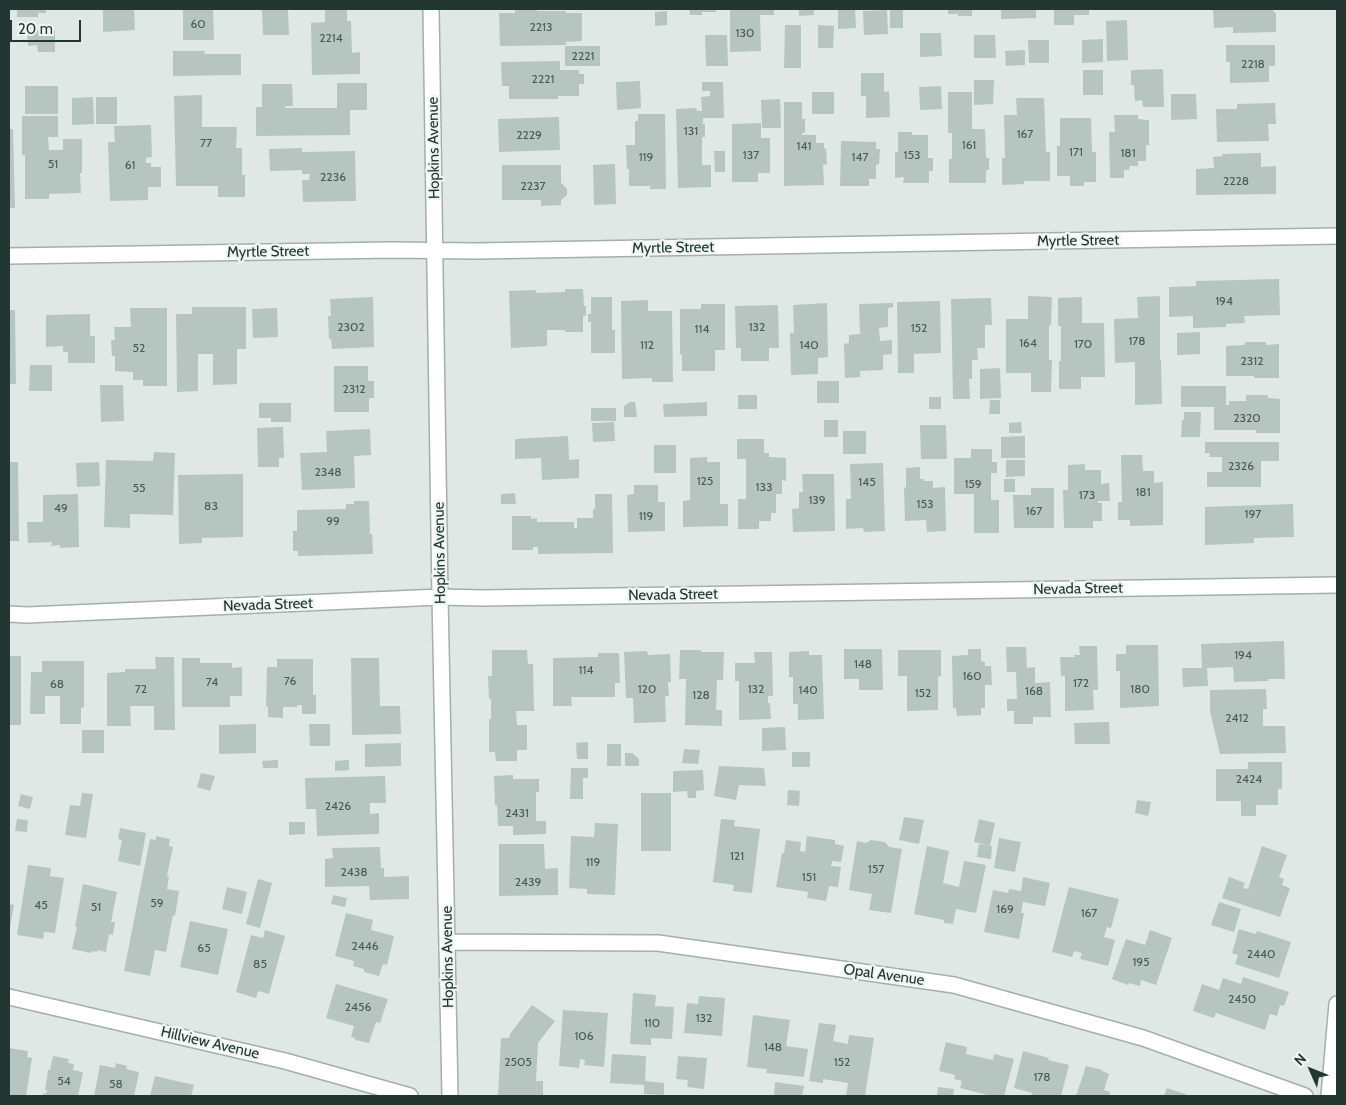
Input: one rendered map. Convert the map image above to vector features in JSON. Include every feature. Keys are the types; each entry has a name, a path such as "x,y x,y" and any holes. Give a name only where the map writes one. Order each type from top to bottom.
{"street":[{"name":"Hopkins Avenue","path":"431,9 450,1096"},
{"name":"Myrtle Street","path":"9,256 392,250 497,251 1337,236"},
{"name":"Nevada Street","path":"9,614 57,614 440,597 482,598 1337,585"},
{"name":"Opal Avenue","path":"447,942 658,944 954,985 1143,1038 1305,1096"},
{"name":"Hillview Avenue","path":"9,997 284,1061 410,1096"},
{"path":"1329,1096 1337,1004"}],"building":[{"path":"17,9 46,9 46,13 38,13 38,17 17,17"},
{"path":"103,9 134,9 135,30 103,32"},
{"path":"183,9 213,9 214,40 183,40"},
{"path":"262,9 288,9 289,35 263,35"},
{"path":"515,9 582,13 582,41 566,42 566,45 500,46 499,13 515,13"},
{"path":"689,9 716,9 716,12 702,12 702,15 690,15"},
{"path":"730,9 774,9 774,15 760,15 761,51 730,52"},
{"path":"799,9 814,9 814,15 799,16"},
{"path":"838,9 855,9 856,28 838,29"},
{"path":"890,9 903,9 903,28 890,28"},
{"path":"948,9 972,9 972,16 948,14"},
{"path":"1001,9 1036,9 1036,18 1001,19"},
{"path":"1054,9 1089,9 1089,15 1074,15 1074,25 1054,25"},
{"path":"1213,9 1273,9 1276,13 1276,32 1233,33 1233,27 1214,28"},
{"path":"325,10 347,10 347,21 351,21 352,53 360,52 360,74 312,75 311,23 325,22"},
{"path":"887,10 888,34 864,35 863,11"},
{"path":"667,11 667,25 655,26 655,12"},
{"path":"1127,20 1128,60 1107,61 1106,21"},
{"path":"785,25 801,25 801,68 784,68"},
{"path":"818,25 834,26 833,48 818,48"},
{"path":"55,30 55,52 38,52 37,45 28,46 27,31"},
{"path":"920,33 941,33 942,56 920,57"},
{"path":"705,35 727,35 728,66 706,66"},
{"path":"974,35 995,35 996,58 974,58"},
{"path":"1103,39 1103,62 1082,63 1082,40"},
{"path":"1028,40 1049,40 1049,63 1029,63"},
{"path":"1226,45 1275,45 1275,66 1269,66 1269,82 1230,83 1230,62 1226,62"},
{"path":"565,46 600,46 600,66 565,66"},
{"path":"1025,50 1025,65 1006,66 1005,51"},
{"path":"173,51 205,51 204,54 241,54 241,75 173,76"},
{"path":"560,61 560,70 579,70 579,74 584,74 584,84 579,84 579,96 558,96 558,99 509,99 509,86 502,86 501,62"},
{"path":"1163,69 1164,107 1143,107 1142,100 1135,101 1134,85 1131,85 1131,70"},
{"path":"1083,70 1103,70 1103,95 1083,95"},
{"path":"861,73 884,73 884,92 889,91 890,117 866,118 866,96 861,96"},
{"path":"974,80 994,80 993,104 974,105"},
{"path":"640,81 641,108 617,110 616,82"},
{"path":"702,82 723,82 724,118 703,118 705,137 702,137 702,165 711,165 711,187 678,188 676,109 696,108 697,111 702,111 701,97 710,96 710,91 702,91"},
{"path":"337,83 367,83 367,110 350,110 350,135 256,136 256,107 262,107 262,84 292,84 293,106 285,106 285,108 337,108"},
{"path":"25,86 58,86 58,114 25,114"},
{"path":"941,86 942,109 920,110 919,87"},
{"path":"812,92 834,92 834,114 812,114"},
{"path":"948,92 972,92 972,129 985,129 986,158 989,158 989,170 986,170 986,183 949,183 949,159 952,159 952,133 948,133"},
{"path":"1171,94 1196,94 1197,119 1171,120"},
{"path":"202,95 202,127 237,127 236,148 242,148 242,175 245,175 245,197 218,197 218,186 176,186 174,96"},
{"path":"93,97 94,124 72,125 72,98"},
{"path":"96,97 117,97 117,124 96,124"},
{"path":"1016,98 1044,98 1046,152 1050,152 1050,181 1024,181 1024,184 1002,185 1002,158 1005,158 1004,115 1017,115"},
{"path":"780,99 781,128 762,128 761,100"},
{"path":"784,102 802,102 802,119 805,119 805,133 802,133 802,135 816,135 816,143 824,143 827,164 823,165 824,185 784,186"},
{"path":"1275,103 1276,124 1268,124 1269,141 1217,142 1216,109 1237,109 1237,104"},
{"path":"638,114 665,114 666,189 650,189 650,186 629,186 626,145 635,145 635,121 638,121"},
{"path":"1114,115 1138,115 1138,119 1149,120 1149,145 1146,145 1146,161 1138,161 1138,166 1130,166 1129,170 1124,170 1124,178 1110,178 1109,132 1115,132"},
{"path":"22,116 58,116 58,137 48,137 49,150 63,150 63,139 82,139 81,193 49,194 49,199 25,199 25,155 22,155"},
{"path":"559,117 560,150 499,152 498,119"},
{"path":"1060,118 1091,118 1092,152 1096,152 1096,182 1084,182 1084,186 1070,186 1070,176 1057,176 1057,146 1060,146"},
{"path":"761,123 761,138 770,138 770,173 758,173 758,182 732,182 732,124"},
{"path":"151,125 152,157 146,158 146,163 151,163 151,167 161,167 161,187 148,187 148,200 110,201 108,142 115,142 114,126"},
{"path":"9,129 13,129 15,208 9,208"},
{"path":"898,132 912,132 912,135 928,135 928,158 933,158 933,171 929,171 929,183 903,183 904,177 895,178 895,152 898,152"},
{"path":"841,141 876,142 876,149 880,149 879,164 876,165 876,179 869,179 869,186 840,186"},
{"path":"302,148 302,152 355,151 356,201 303,202 302,180 309,180 310,174 302,174 302,170 270,171 269,149"},
{"path":"714,151 725,151 725,172 715,172"},
{"path":"1261,153 1261,167 1276,166 1276,194 1196,195 1196,169 1214,168 1213,157 1223,156 1222,154"},
{"path":"615,164 616,204 594,205 593,165"},
{"path":"502,165 561,165 561,183 567,189 567,195 561,200 561,205 541,206 541,200 502,200"},
{"path":"1279,279 1280,315 1244,316 1245,323 1226,324 1226,327 1193,328 1193,316 1169,317 1169,287 1196,286 1196,281"},
{"path":"565,289 583,289 586,316 583,316 583,332 547,330 547,346 511,348 509,291 536,290 536,293 565,292"},
{"path":"1028,296 1052,297 1051,325 1049,326 1049,360 1052,360 1051,392 1031,392 1031,373 1006,373 1006,319 1028,319"},
{"path":"1160,296 1162,404 1135,405 1135,362 1115,363 1114,319 1138,318 1137,297"},
{"path":"373,297 374,347 332,349 331,339 329,339 328,316 331,316 330,299"},
{"path":"591,297 612,297 612,330 615,330 615,353 591,353 591,322 588,322 588,314 591,314"},
{"path":"1082,297 1082,323 1104,323 1105,377 1081,377 1081,389 1059,389 1061,326 1058,326 1058,298"},
{"path":"991,298 992,325 985,325 985,348 977,348 978,360 972,360 972,379 969,379 970,399 953,399 951,299"},
{"path":"648,300 648,311 672,311 673,382 652,382 652,378 622,379 621,301"},
{"path":"940,301 941,353 914,354 914,373 898,373 897,302"},
{"path":"827,303 828,357 818,358 818,374 791,375 790,333 794,333 793,305"},
{"path":"893,303 893,307 888,308 888,327 879,328 880,341 892,340 892,354 883,355 883,370 860,371 860,377 845,378 844,344 849,343 849,335 860,334 859,304"},
{"path":"701,304 725,304 725,350 715,350 715,371 682,371 680,309 701,309"},
{"path":"778,305 779,348 769,348 769,361 741,361 741,348 736,348 735,306"},
{"path":"192,307 246,307 246,349 237,349 237,384 213,385 213,354 198,354 198,391 177,392 176,314 192,314"},
{"path":"130,308 167,308 167,386 143,386 143,380 133,380 133,372 115,371 115,356 112,356 111,340 115,340 114,327 131,327"},
{"path":"277,308 278,337 253,338 252,309"},
{"path":"9,310 15,310 16,384 9,384"},
{"path":"90,314 90,336 95,336 95,363 68,363 68,352 63,352 63,346 46,347 46,315"},
{"path":"1200,332 1200,354 1177,355 1177,333"},
{"path":"1245,342 1266,342 1266,345 1279,344 1279,378 1226,376 1226,346 1245,345"},
{"path":"30,365 52,365 52,391 29,391"},
{"path":"334,366 368,366 368,381 374,381 374,398 369,398 369,412 334,412"},
{"path":"1000,368 1001,398 980,399 980,369"},
{"path":"817,381 839,381 839,403 817,403"},
{"path":"100,385 123,385 124,421 101,422"},
{"path":"1181,386 1226,386 1226,405 1229,405 1229,401 1246,401 1246,395 1268,395 1268,398 1280,399 1280,433 1256,433 1256,430 1214,430 1214,407 1181,407"},
{"path":"738,395 757,395 757,409 738,409"},
{"path":"929,397 941,397 941,409 929,409"},
{"path":"990,400 1000,400 1000,414 989,414"},
{"path":"630,402 635,402 637,417 624,417 624,406"},
{"path":"707,402 707,416 664,417 663,404"},
{"path":"259,403 291,403 291,422 271,422 271,418 259,418"},
{"path":"591,408 616,408 616,421 591,421"},
{"path":"1184,412 1201,412 1200,437 1181,437"},
{"path":"824,420 838,420 838,437 824,437"},
{"path":"614,422 615,441 593,442 592,423"},
{"path":"1021,422 1022,433 1009,433 1009,423"},
{"path":"920,425 946,425 947,459 921,459"},
{"path":"283,427 284,458 279,458 279,467 258,467 257,428"},
{"path":"370,429 371,455 354,456 355,488 302,490 300,453 327,452 326,431"},
{"path":"843,431 866,431 866,454 843,454"},
{"path":"568,436 569,460 579,459 579,478 542,480 541,458 515,459 515,439"},
{"path":"1025,436 1025,458 1001,458 1001,437"},
{"path":"737,439 764,439 764,453 769,453 769,457 786,458 786,481 782,480 782,494 776,494 776,513 771,513 771,521 759,521 759,529 738,529 738,499 746,499 746,459 737,459"},
{"path":"1205,442 1279,442 1279,461 1261,461 1261,487 1207,487 1207,472 1222,472 1222,457 1209,457 1210,453 1205,453"},
{"path":"654,445 676,445 676,473 654,473"},
{"path":"971,449 992,449 992,462 997,462 997,473 991,473 991,500 999,500 999,533 974,533 974,494 954,494 954,458 971,458"},
{"path":"154,452 175,453 173,515 130,514 130,528 104,527 106,460 153,461"},
{"path":"1121,455 1142,455 1143,471 1154,471 1154,483 1163,482 1163,525 1130,526 1130,520 1118,520 1118,502 1122,502"},
{"path":"707,457 707,462 720,462 720,504 728,504 728,526 683,527 683,501 690,500 690,458"},
{"path":"1006,460 1025,460 1025,476 1006,477"},
{"path":"9,462 18,462 19,541 9,541"},
{"path":"99,462 100,486 77,487 76,463"},
{"path":"883,463 885,531 864,532 863,528 846,529 846,499 851,499 850,464"},
{"path":"1085,464 1085,470 1101,470 1101,484 1109,483 1110,501 1098,501 1098,503 1102,503 1102,521 1093,521 1093,528 1064,528 1063,490 1068,490 1068,465"},
{"path":"920,467 920,479 933,481 933,488 945,487 946,531 927,532 926,520 905,521 904,487 906,488 906,468"},
{"path":"243,474 243,537 202,538 202,543 179,544 178,475"},
{"path":"802,474 834,474 835,531 793,532 792,509 799,508 799,492 803,492"},
{"path":"1004,479 1015,479 1015,492 1004,492"},
{"path":"634,485 658,485 658,502 665,502 665,531 628,532 627,495 634,494"},
{"path":"1031,488 1054,488 1054,528 1014,528 1013,495 1031,495"},
{"path":"515,493 516,504 501,504 501,494"},
{"path":"78,494 79,547 60,548 60,545 51,546 52,542 28,543 27,522 43,522 43,495"},
{"path":"595,494 612,494 613,553 538,554 538,547 533,547 533,550 512,550 512,516 531,516 531,519 537,518 537,522 574,522 574,528 577,528 577,518 593,518"},
{"path":"354,501 369,501 373,554 298,556 298,551 293,551 293,531 297,531 297,510 346,509 346,504 354,504"},
{"path":"1293,504 1294,537 1254,538 1254,543 1205,545 1205,507"},
{"path":"1284,641 1285,679 1234,682 1233,667 1207,668 1208,686 1183,687 1182,668 1202,668 1201,644"},
{"path":"1126,645 1158,645 1159,706 1120,708 1120,671 1116,671 1116,654 1126,654"},
{"path":"1079,646 1097,646 1098,690 1093,690 1094,710 1065,711 1065,676 1061,676 1060,657 1080,655"},
{"path":"1006,647 1026,647 1027,668 1035,667 1035,683 1050,682 1051,717 1033,717 1033,724 1014,724 1014,711 1007,711 1007,699 1017,699 1016,672 1007,672"},
{"path":"844,649 882,649 883,690 859,690 859,679 844,679"},
{"path":"968,649 981,649 981,661 985,662 985,666 991,666 992,685 985,685 985,708 981,708 981,715 957,716 956,708 953,708 952,656 968,655"},
{"path":"492,650 527,650 528,664 533,664 534,711 516,711 517,725 527,725 527,750 517,750 517,761 496,761 495,752 489,752 491,699 489,699 488,676 492,676"},
{"path":"680,650 724,652 723,680 717,680 716,710 722,710 722,726 685,725 686,679 679,679"},
{"path":"898,650 941,650 941,676 938,677 938,710 907,711 907,676 898,676"},
{"path":"647,651 648,655 670,654 671,682 668,682 669,696 665,696 666,722 634,723 633,698 626,698 624,652"},
{"path":"809,651 809,655 822,655 824,719 798,720 798,704 793,704 793,677 789,677 789,652"},
{"path":"754,652 772,652 773,696 768,696 771,719 739,720 739,681 735,681 735,663 755,663"},
{"path":"598,653 619,653 620,683 615,683 615,697 571,697 572,706 553,706 553,658 598,657"},
{"path":"9,656 21,656 21,725 9,725"},
{"path":"155,657 174,657 175,730 154,730 154,706 130,706 131,726 107,726 107,673 125,672 125,669 156,669"},
{"path":"182,658 200,658 200,663 232,663 232,668 242,667 242,696 230,696 230,707 182,707"},
{"path":"351,658 379,658 380,706 400,706 401,734 352,735"},
{"path":"277,659 313,659 313,695 316,695 316,714 302,714 302,705 297,705 297,707 283,707 283,718 268,717 268,706 266,707 267,667 277,667"},
{"path":"42,661 84,661 84,707 81,708 81,724 60,724 60,696 45,696 45,714 30,714 31,672 42,672"},
{"path":"1266,689 1267,709 1263,709 1263,726 1285,726 1286,753 1220,754 1210,711 1210,690"},
{"path":"1109,722 1110,744 1075,744 1074,723"},
{"path":"256,724 256,753 219,754 219,725"},
{"path":"309,724 330,724 330,746 310,746"},
{"path":"785,727 786,750 762,751 762,728"},
{"path":"82,730 104,730 104,753 82,753"},
{"path":"588,742 588,759 577,759 576,743"},
{"path":"401,743 401,766 365,767 365,744"},
{"path":"607,744 621,744 621,766 607,766"},
{"path":"684,749 700,750 698,764 682,763"},
{"path":"792,752 810,752 810,767 792,767"},
{"path":"625,753 632,753 639,759 639,766 625,766"},
{"path":"278,760 278,768 263,768 262,761"},
{"path":"349,760 349,770 335,771 335,761"},
{"path":"1248,762 1282,762 1282,789 1278,789 1278,805 1256,805 1256,816 1241,816 1241,801 1216,801 1216,769 1248,769"},
{"path":"719,766 764,768 766,786 739,785 736,800 714,796"},
{"path":"571,768 588,768 588,778 583,778 583,799 570,799"},
{"path":"703,770 704,790 696,791 696,798 688,798 687,791 673,792 673,771"},
{"path":"201,773 215,776 210,791 197,787"},
{"path":"513,775 513,779 539,779 539,792 536,792 536,821 546,821 546,834 513,835 513,826 498,826 494,776"},
{"path":"385,776 386,803 370,803 370,814 379,813 379,834 317,836 316,809 306,809 305,778"},
{"path":"788,790 800,791 799,806 787,805"},
{"path":"82,793 93,794 86,838 65,835 70,805 80,806"},
{"path":"641,793 671,793 671,851 641,851"},
{"path":"21,794 33,797 30,809 18,806"},
{"path":"1137,800 1151,802 1148,816 1135,813"},
{"path":"904,817 924,820 919,844 899,840"},
{"path":"17,819 28,820 27,832 15,831"},
{"path":"721,819 735,820 734,826 760,829 752,893 733,891 734,885 713,882"},
{"path":"979,819 995,823 990,846 992,846 991,859 977,857 979,844 988,845 974,842"},
{"path":"289,822 305,822 305,834 289,835"},
{"path":"595,823 618,824 615,895 587,894 587,889 569,888 571,836 594,837"},
{"path":"120,828 146,833 140,866 118,861 122,840 118,839"},
{"path":"156,836 170,839 169,846 173,847 167,876 169,877 167,889 179,891 166,952 155,950 150,976 124,971 150,839 156,840"},
{"path":"807,836 835,840 835,844 844,846 841,862 832,861 831,866 841,867 838,887 829,886 826,901 807,898 808,892 776,887 786,840 801,842 800,851 805,852"},
{"path":"999,838 1021,842 1015,872 994,868"},
{"path":"871,840 885,842 889,847 902,849 891,913 869,910 872,894 849,890 857,841 866,843"},
{"path":"499,844 544,844 545,869 558,868 558,895 499,896"},
{"path":"927,846 949,851 943,883 959,887 964,861 986,865 976,913 956,909 953,924 944,923 944,920 914,914"},
{"path":"1262,846 1287,855 1279,877 1284,879 1282,885 1290,888 1280,917 1222,898 1229,877 1245,883 1243,888 1248,889"},
{"path":"380,847 381,868 384,868 384,877 409,876 409,899 370,900 369,886 325,887 325,859 333,858 332,848"},
{"path":"28,865 51,868 50,876 64,878 55,933 44,932 43,939 17,935"},
{"path":"1023,877 1050,883 1045,906 1023,902 1021,913 1024,913 1019,939 984,932 993,890 1008,893 1009,889 1021,891"},
{"path":"258,879 272,883 260,928 246,924"},
{"path":"83,884 117,892 111,922 115,922 113,935 109,934 106,952 97,950 97,952 92,951 91,953 72,949"},
{"path":"227,887 247,892 242,914 222,909"},
{"path":"1069,887 1119,899 1111,928 1107,927 1104,937 1115,940 1108,966 1080,959 1082,953 1074,951 1072,957 1052,952"},
{"path":"333,895 347,898 345,907 331,904"},
{"path":"1219,902 1241,909 1234,932 1211,925"},
{"path":"9,904 14,905 10,927 9,927"},
{"path":"346,913 373,920 371,930 394,936 387,965 383,964 379,976 364,972 364,969 353,966 354,961 335,956"},
{"path":"190,921 228,929 218,975 180,967"},
{"path":"1239,929 1256,934 1257,931 1291,942 1279,978 1235,964 1238,955 1232,953"},
{"path":"265,930 285,936 269,994 258,991 256,998 236,992 251,935 263,938"},
{"path":"1150,930 1172,938 1156,985 1141,980 1140,986 1129,983 1128,985 1112,979 1126,939 1145,945"},
{"path":"1243,977 1289,992 1284,1006 1280,1005 1277,1016 1270,1014 1265,1030 1216,1013 1214,1018 1193,1011 1202,984 1219,990 1223,978 1241,984"},
{"path":"336,984 388,999 380,1023 376,1022 369,1043 355,1040 355,1038 351,1037 354,1026 326,1018"},
{"path":"633,993 656,995 655,1006 674,1007 672,1039 651,1038 651,1045 630,1044"},
{"path":"699,996 725,998 722,1036 684,1033 687,1003 698,1004"},
{"path":"532,1005 555,1021 538,1043 536,1081 543,1081 543,1096 498,1096 501,1038 509,1038"},
{"path":"563,1010 608,1013 604,1067 584,1065 585,1060 580,1059 579,1068 559,1066"},
{"path":"753,1015 790,1020 786,1046 808,1049 804,1077 766,1073 767,1069 747,1067"},
{"path":"819,1023 836,1025 833,1041 848,1044 849,1035 874,1038 865,1096 846,1096 848,1083 823,1079 823,1083 809,1081"},
{"path":"946,1042 967,1047 966,1054 993,1060 994,1054 1014,1059 1004,1096 991,1096 960,1088 962,1081 954,1079 955,1075 939,1071"},
{"path":"9,1048 28,1051 27,1057 32,1058 26,1096 9,1096"},
{"path":"1023,1051 1069,1065 1061,1096 1031,1096 1032,1093 1014,1088"},
{"path":"612,1054 646,1056 645,1081 664,1083 664,1095 644,1094 644,1085 610,1083"},
{"path":"53,1056 69,1059 68,1063 74,1064 73,1070 83,1072 78,1096 43,1096 43,1093 46,1094 47,1090 45,1090 48,1070 50,1070"},
{"path":"678,1056 707,1058 704,1089 687,1087 688,1080 676,1079"},
{"path":"116,1063 127,1066 126,1069 139,1072 134,1096 94,1096 100,1065 115,1068"},
{"path":"1086,1066 1109,1074 1104,1090 1110,1092 1109,1096 1076,1096"},
{"path":"155,1076 194,1085 191,1096 150,1096"},
{"path":"775,1082 804,1086 802,1096 774,1096"},
{"path":"938,1087 954,1089 953,1096 937,1096"},
{"path":"1167,1088 1191,1096 1164,1096"}]}
